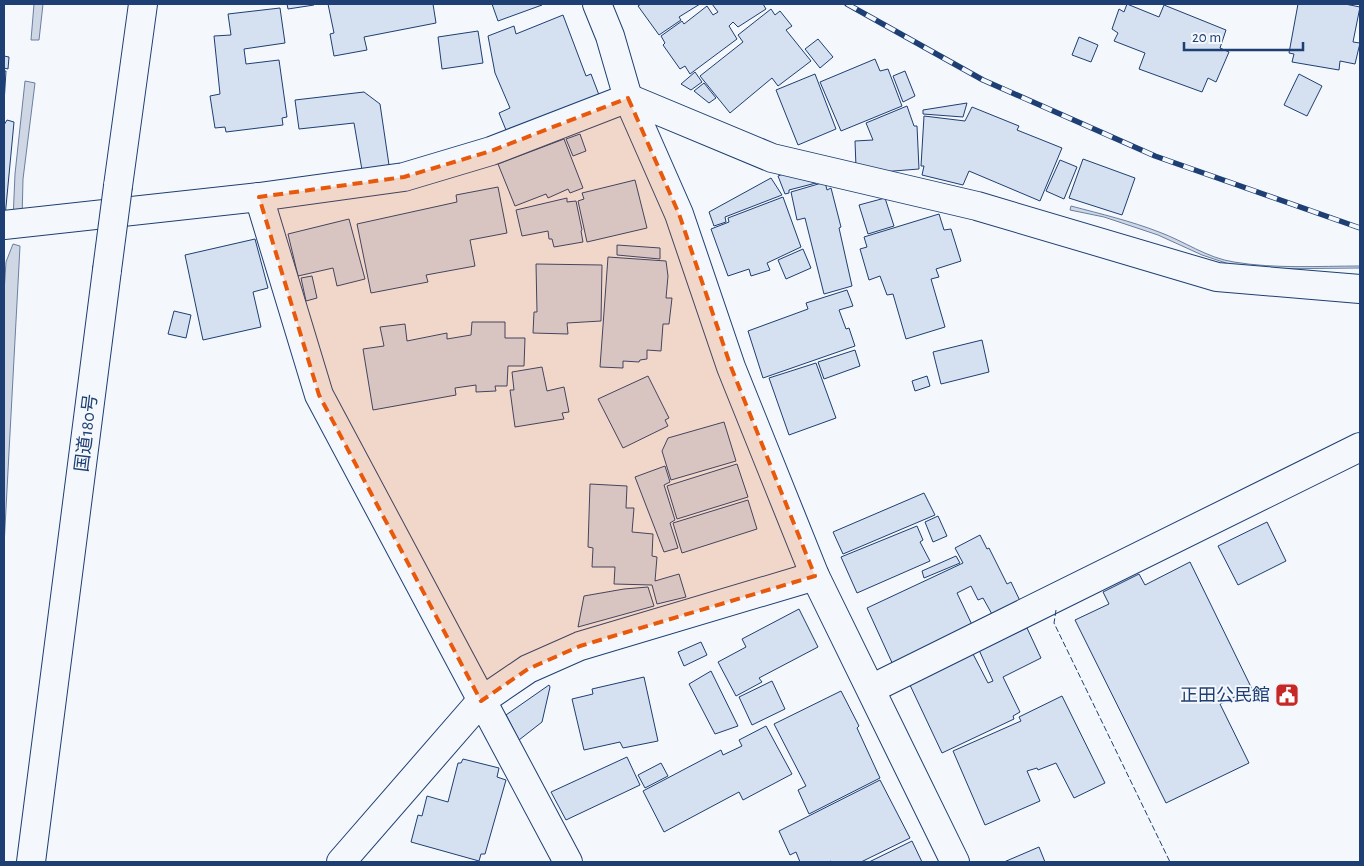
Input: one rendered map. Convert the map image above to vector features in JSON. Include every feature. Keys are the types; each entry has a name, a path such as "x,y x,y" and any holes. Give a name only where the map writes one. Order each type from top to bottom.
{"main road":[{"name":"国道180号","path":"31,862 143,4"},
{"path":"597,4 610,36 628,98 679,214 731,367 815,576 955,862"},
{"path":"4,225 259,197 404,177 491,151 628,98 772,158 977,206 1217,277 1360,289"},
{"path":"259,197 319,396 568,862"},
{"path":"871,689 1360,447"},
{"path":"341,862 481,701 528,669 580,646 815,576"}],"highlighted area":[{"path":"628,98 679,214 731,367 815,576 580,646 528,669 481,701 319,395 259,197 404,177 491,151"}],"shaded area":[{"path":"34,4 43,4 39,40 31,40"},
{"path":"25,81 35,83 23,179 22,220 13,220 15,174"},
{"path":"1071,206 1148,228 1224,260 1265,266 1360,266 1360,268 1266,269 1232,265 1202,255 1158,235 1104,217 1070,210"},
{"path":"13,244 20,246 4,546 4,292 6,262"}],"building":[{"path":"287,4 314,4 314,5 288,9"},
{"path":"328,4 433,4 436,23 364,37 367,50 334,56 330,34 334,33"},
{"path":"492,4 541,4 542,5 498,21"},
{"path":"641,4 700,4 679,17 681,20 659,35 638,6"},
{"path":"712,4 763,4 766,9 738,27 733,22 729,26 737,39 690,74 685,66 680,69 663,45 665,43 661,36 682,21 684,24 707,6 713,15 718,12"},
{"path":"1127,4 1159,17 1164,5 1226,30 1220,48 1229,52 1216,82 1208,78 1202,92 1139,69 1145,53 1114,41 1118,33 1112,29 1119,9 1124,12"},
{"path":"1298,4 1345,4 1360,7 1353,42 1360,43 1355,64 1340,61 1339,70 1292,62 1294,54 1289,53"},
{"path":"280,8 285,43 244,49 246,64 279,60 287,117 282,118 283,125 226,132 225,127 215,128 210,96 220,94 214,36 231,35 228,14"},
{"path":"771,9 775,15 780,11 792,26 786,30 811,61 778,86 772,78 730,113 700,76 743,42 738,35"},
{"path":"563,15 586,76 591,74 599,95 506,130 499,113 510,108 495,73 488,36 514,26 516,34"},
{"path":"478,31 483,63 442,69 438,37"},
{"path":"1079,37 1098,45 1091,62 1072,55"},
{"path":"818,39 833,57 820,68 805,49"},
{"path":"4,56 9,57 8,69 4,68"},
{"path":"875,59 880,71 888,69 902,106 841,131 820,82"},
{"path":"4,71 6,71 4,103"},
{"path":"905,71 915,96 903,102 893,76"},
{"path":"695,72 702,82 691,90 681,84"},
{"path":"815,74 836,129 798,145 776,90"},
{"path":"1299,74 1322,86 1307,116 1284,105"},
{"path":"704,83 716,98 709,103 694,91"},
{"path":"364,92 380,104 389,165 362,170 354,123 299,129 295,100"},
{"path":"967,103 963,117 923,114 923,110"},
{"path":"907,106 914,126 917,126 919,169 881,172 856,167 855,141 873,140 866,123"},
{"path":"972,107 1019,126 1017,130 1062,148 1040,201 969,171 963,185 922,175 924,166 921,166 924,116 965,121"},
{"path":"7,120 14,122 4,217 4,125"},
{"path":"580,134 586,151 573,156 566,139"},
{"path":"564,139 583,188 570,193 568,189 548,198 546,194 515,206 498,164"},
{"path":"1083,159 1135,178 1122,215 1069,198"},
{"path":"1060,160 1077,167 1064,199 1046,191"},
{"path":"783,174 816,183 789,190 789,193 785,194 778,176"},
{"path":"771,178 782,195 725,217 726,222 714,226 709,212"},
{"path":"635,180 647,228 587,242 578,201 584,199 582,193"},
{"path":"825,182 827,190 831,188 841,227 839,228 852,286 824,294 805,218 797,220 791,192"},
{"path":"498,187 507,233 470,240 475,266 426,275 428,282 371,293 357,224 457,202 456,195"},
{"path":"783,197 801,247 767,263 770,270 751,276 749,269 728,276 711,229 729,222 728,218"},
{"path":"567,198 567,202 576,201 583,242 554,247 552,239 549,239 548,231 522,236 516,210"},
{"path":"885,198 894,226 868,234 859,205"},
{"path":"939,214 944,230 951,229 961,261 936,269 939,277 931,279 945,327 906,339 893,294 887,295 880,276 869,280 860,249 867,247 864,237"},
{"path":"349,219 365,279 337,286 333,268 298,276 288,234"},
{"path":"255,239 268,288 253,292 261,327 203,340 185,255"},
{"path":"617,245 660,248 660,259 617,255"},
{"path":"803,249 811,268 786,279 778,260"},
{"path":"608,257 666,261 668,276 666,298 672,298 669,324 663,324 661,351 647,350 647,359 640,360 639,362 623,361 623,368 600,367"},
{"path":"536,264 602,265 601,321 567,323 568,334 533,333 534,312 537,312"},
{"path":"312,276 317,298 306,301 301,278"},
{"path":"847,290 853,306 839,310 846,329 849,328 855,346 763,378 748,331 808,309 806,303"},
{"path":"174,311 191,315 186,338 168,334"},
{"path":"472,322 505,322 505,338 525,338 524,366 508,366 507,386 495,386 496,391 476,392 476,385 455,388 456,395 373,410 363,349 384,346 380,327 405,324 407,341 447,333 447,339 471,335"},
{"path":"982,340 989,372 941,384 933,352"},
{"path":"855,350 860,366 824,379 818,362"},
{"path":"816,363 836,418 789,435 769,378"},
{"path":"542,367 547,391 564,387 569,412 562,413 564,419 515,427 510,390 514,390 512,372"},
{"path":"648,376 669,418 665,420 668,426 623,448 598,399"},
{"path":"927,376 930,386 915,391 912,381"},
{"path":"724,422 736,461 671,480 662,451 668,438"},
{"path":"737,464 748,497 677,519 667,486"},
{"path":"665,466 670,482 664,485 675,520 670,523 678,548 664,552 635,477"},
{"path":"590,484 627,486 626,508 634,508 632,532 653,534 652,556 657,557 655,581 679,574 686,597 657,604 652,585 614,584 615,567 592,567 593,548 588,547"},
{"path":"924,493 935,515 843,554 833,532"},
{"path":"748,500 757,529 682,553 673,523"},
{"path":"938,516 947,536 933,542 925,522"},
{"path":"1267,522 1286,561 1238,585 1218,546"},
{"path":"917,526 923,540 920,542 930,561 857,593 841,557"},
{"path":"980,535 987,549 989,548 1007,584 1011,582 1021,603 993,616 983,598 978,600 971,586 957,593 974,629 894,667 867,608 963,563 955,548"},
{"path":"956,556 960,563 924,578 922,571"},
{"path":"1190,562 1252,689 1220,704 1249,763 1166,803 1075,620 1109,604 1103,592 1139,574 1145,585"},
{"path":"648,587 654,606 578,627 584,596"},
{"path":"799,609 818,647 759,678 762,682 736,696 718,662 746,647 742,639"},
{"path":"1027,628 1041,658 1003,677 1020,712 1013,716 1014,719 942,753 909,683 973,654 988,683 993,681 979,650"},
{"path":"701,642 707,655 684,666 678,652"},
{"path":"711,671 738,726 715,734 689,684"},
{"path":"644,677 658,741 623,748 620,742 584,750 572,699 593,694 592,689"},
{"path":"772,681 785,709 752,725 739,697"},
{"path":"549,685 542,722 519,740 506,715"},
{"path":"841,691 859,726 857,728 880,778 809,814 798,790 806,786 774,724"},
{"path":"1062,696 1105,783 1074,798 1056,763 1038,770 1037,768 1027,771 1040,801 985,825 953,751 1021,721 1019,717"},
{"path":"766,726 792,774 743,800 739,792 664,832 643,791 721,750 723,755 742,746 739,740"},
{"path":"627,757 640,785 566,820 551,792"},
{"path":"463,759 499,768 497,777 506,780 485,854 481,854 479,861 411,842 418,815 422,816 427,796 448,802 458,763 461,763"},
{"path":"661,763 668,776 645,788 638,775"},
{"path":"880,780 910,838 861,862 800,862 796,852 790,855 779,831"},
{"path":"912,841 922,862 869,862"},
{"path":"1039,847 1045,862 1004,862"}],"railway":[{"path":"847,4 983,80 1155,156 1360,228"}],"fence":[{"path":"1056,610 1054,623 1170,862"}],"place":[{"name":"正田公民館","path":"1287,695"}]}
